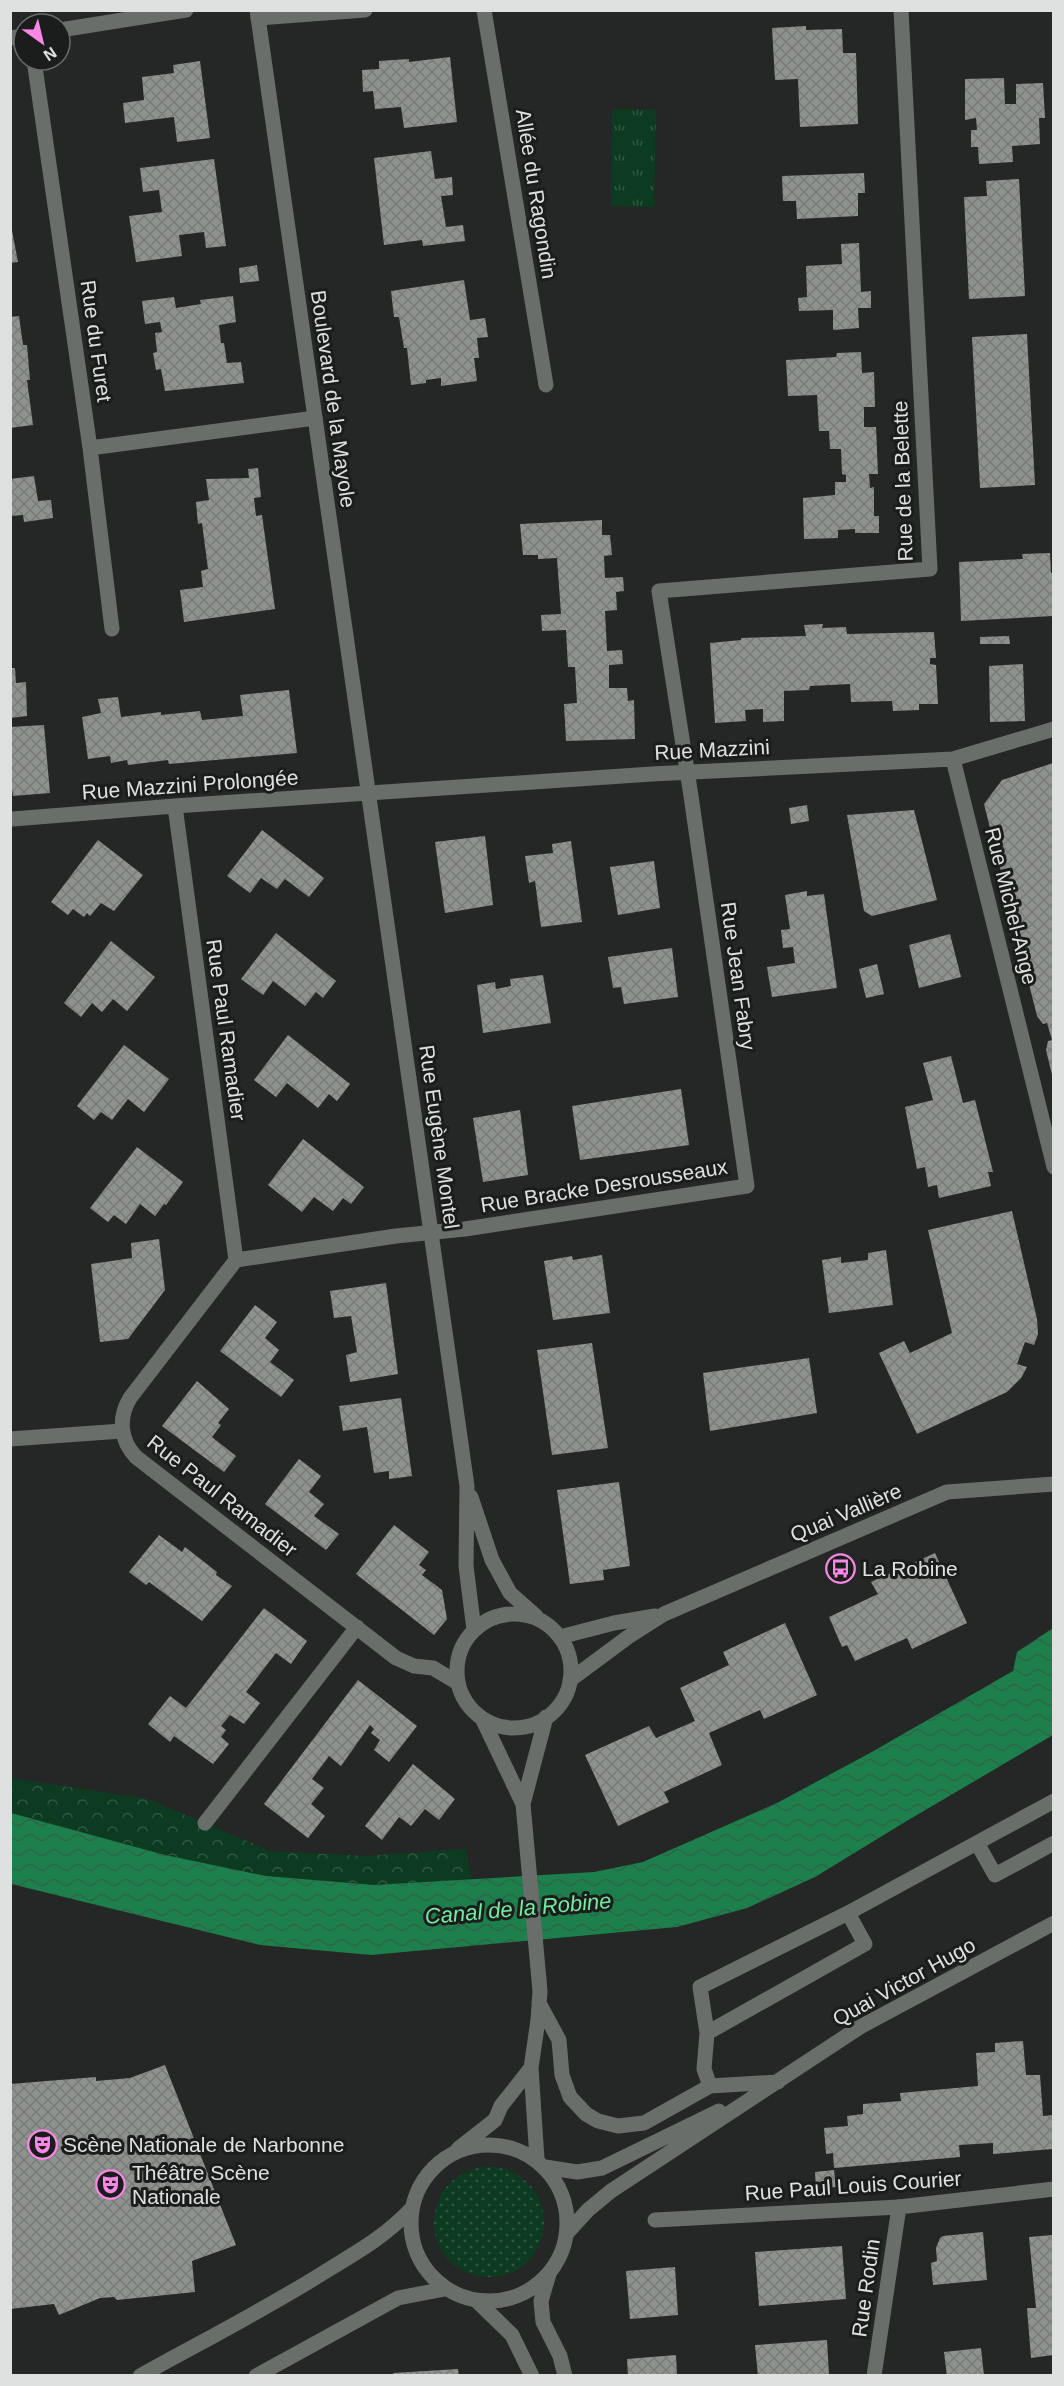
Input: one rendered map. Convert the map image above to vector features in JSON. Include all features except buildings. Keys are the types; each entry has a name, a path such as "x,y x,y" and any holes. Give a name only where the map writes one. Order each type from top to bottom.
{"street":[{"path":"72,28 186,10"},
{"path":"257,14 365,10"},
{"name":"Allée du Ragondin","path":"484,10 546,385"},
{"name":"Rue de la Belette","path":"688,772 659,591 930,569 902,10"},
{"name":"Boulevard de la Mayole","path":"257,14 369,794"},
{"name":"Rue du Furet","path":"36,72 90,448 112,629"},
{"path":"90,448 315,418"},
{"name":"Rue Mazzini","path":"369,794 688,772 953,759 1053,729"},
{"name":"Rue Michel-Ange","path":"953,759 1053,1167"},
{"name":"Rue Jean Fabry","path":"688,772 747,1186"},
{"name":"Rue Mazzini Prolongée","path":"13,819 369,794"},
{"name":"Rue Eugène Montel","path":"369,794 467,1486 466,1566 474,1630"},
{"name":"Rue Paul Ramadier","path":"175,806 236,1260 130,1398 122,1413 122,1431 126,1445 136,1457 396,1658 414,1666 434,1668 458,1683"},
{"name":"Rue Bracke Desrousseaux","path":"431,1232 465,1229 747,1186"},
{"path":"236,1260 431,1232"},
{"path":"10,1439 122,1431"},
{"name":"Quai Vallière","path":"570,1680 628,1637 664,1614 947,1492 1053,1484"},
{"name":"Rue Eugène Montel","path":"467,1486 497,1568 510,1593 539,1619"},
{"path":"521,1614 539,1619 560,1637 569,1656 570,1680 563,1700 546,1717 535,1723 511,1727 498,1725 482,1718 466,1703 458,1683 460,1653 474,1630 487,1620 501,1615 521,1614"},
{"name":"Quai Vallière","path":"560,1637 614,1623 664,1614"},
{"path":"205,1823 357,1627"},
{"path":"523,1804 546,1717"},
{"path":"482,1718 523,1804 539,1977 539,2003 531,2068 541,2163"},
{"path":"710,2086 704,2069 707,2033 700,1987 848,1913 1053,1801"},
{"path":"977,1843 995,1875 1053,1843"},
{"path":"707,2033 866,1944 848,1913"},
{"name":"Quai Victor Hugo","path":"567,2233 588,2210 611,2191 860,2027 1053,1923"},
{"path":"539,2003 559,2040 562,2074 570,2097 586,2114 598,2121 618,2126 644,2123 710,2086 778,2082"},
{"path":"531,2068 501,2106 492,2124 434,2168 419,2187 411,2209 411,2232 416,2254 428,2273 445,2289 460,2296 477,2301 503,2301 528,2291 549,2274"},
{"name":"Quai Victor Hugo","path":"541,2163 578,2172 602,2168 778,2082"},
{"path":"452,2154 472,2147 492,2145 512,2148 541,2163 558,2186 566,2209 567,2233 560,2255 549,2274 541,2301 543,2322 560,2356 565,2376"},
{"name":"Rue Paul Louis Courier","path":"655,2220 899,2207 1053,2189"},
{"name":"Rue Rodin","path":"874,2376 899,2207"},
{"path":"140,2376 295,2290 359,2251 392,2229 411,2209"},
{"path":"256,2376 398,2298 445,2289"},
{"path":"477,2301 512,2335 532,2376"}],"green space":[{"path":"612,109 656,110 654,207 611,206"},
{"path":"10,1778 148,1799 270,1851 365,1856 466,1849 471,1880 374,1885 266,1876 165,1855 11,1813"},
{"path":"489,2167 510,2171 528,2183 540,2201 544,2222 540,2243 528,2261 510,2273 489,2277 468,2273 450,2261 438,2243 434,2222 438,2201 450,2183 468,2171"}],"water":[{"name":"Canal de la Robine","path":"1053,1628 1053,1735 815,1877 747,1908 677,1927 371,1955 260,1945 11,1884 11,1813 165,1855 266,1876 374,1885 594,1872 643,1862 777,1803 870,1753 1013,1671 1017,1652"}],"place":[{"name":"La Robine","path":"841,1569"},
{"name":"Scène Nationale de Narbonne","path":"42,2145"},
{"name":"Théâtre Scène Nationale","path":"111,2185"}]}
